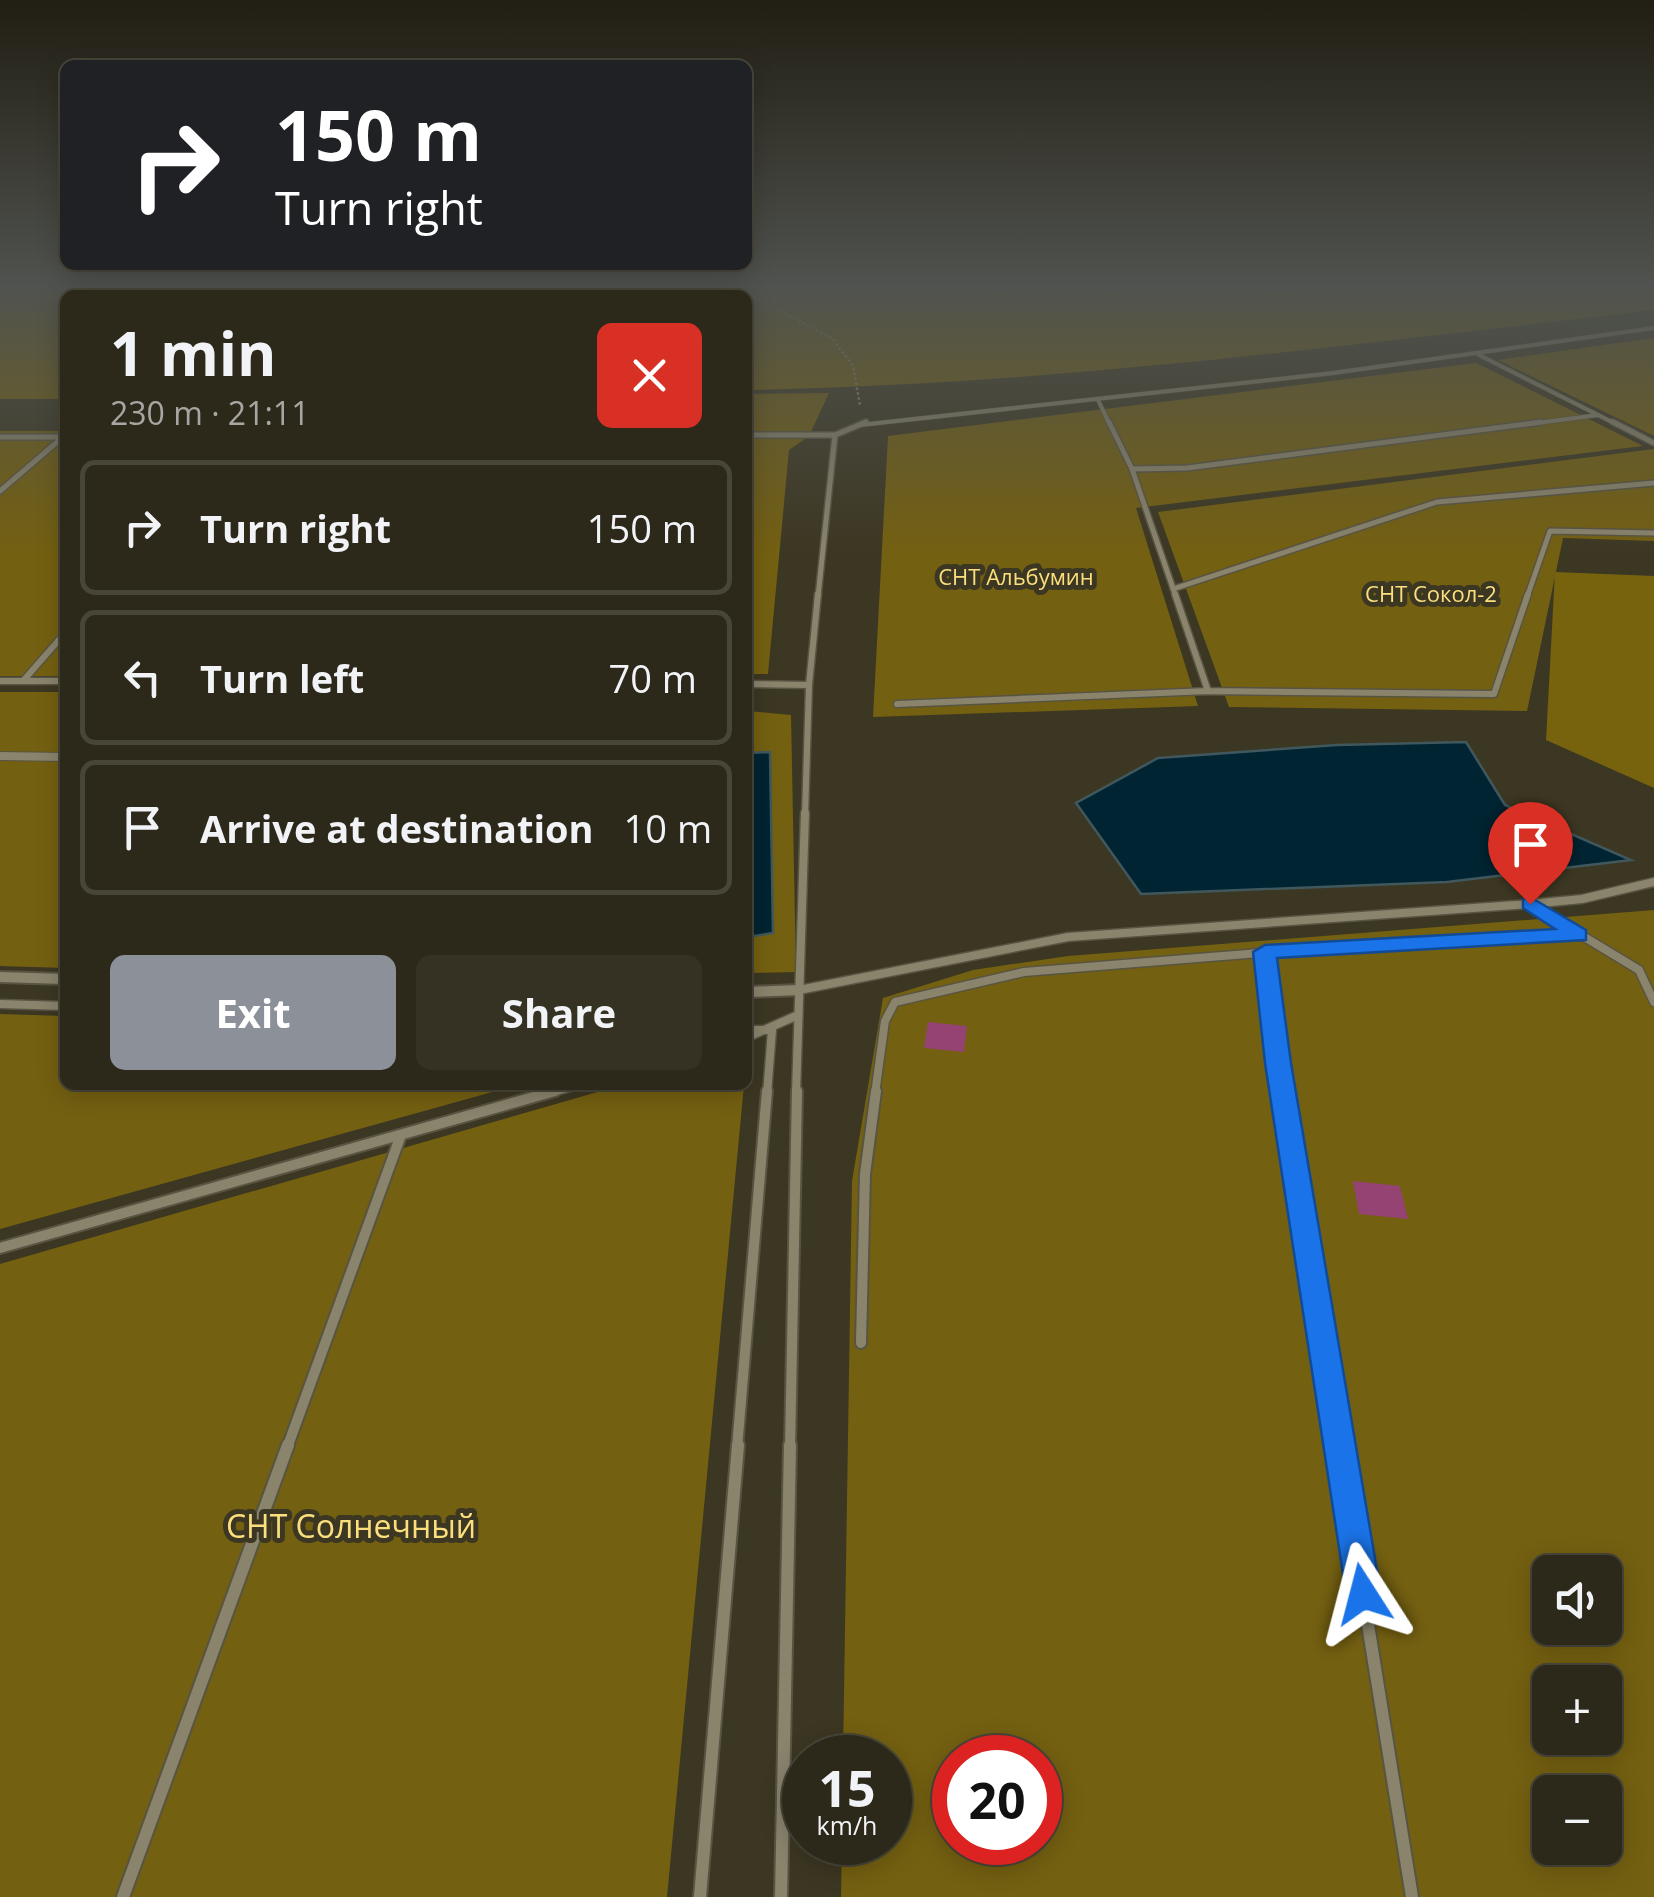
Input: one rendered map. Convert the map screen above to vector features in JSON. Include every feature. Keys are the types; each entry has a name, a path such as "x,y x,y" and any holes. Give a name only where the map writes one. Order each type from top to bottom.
{"street":[{"path":"0,756 60,757"},
{"path":"0,977 60,979"},
{"path":"752,992 800,990"}],"lane":[{"path":"752,435 834,435 867,422 1291,377"},
{"path":"1521,377 1654,442"},
{"path":"1098,400 1132,470 1208,691"},
{"path":"1132,470 1187,468 1598,415"},
{"path":"781,1897 798,1014 810,685 834,435"},
{"path":"0,436 60,437"},
{"path":"0,492 60,440"},
{"path":"1173,590 1437,502 1654,483"},
{"path":"897,704 1208,691 1494,694 1550,530 1654,533"},
{"path":"23,681 60,640"},
{"path":"0,681 60,681"},
{"path":"752,684 810,685"},
{"path":"800,990 1068,937 1530,904 1582,898 1654,882"},
{"path":"1530,904 1639,970 1654,972"},
{"path":"861,1344 865,1174 885,1021 895,1002 1024,972 1265,952 1578,935"},
{"path":"1265,952 1278,1063 1412,1897"},
{"path":"1639,970 1654,1002"},
{"path":"0,1004 60,1006"},
{"path":"752,1037 798,1014"},
{"path":"752,1030 772,1030"},
{"path":"700,1897 772,1030"},
{"path":"0,1248 560,1090"},
{"path":"122,1897 401,1135"}],"path":[{"path":"856,377 856,395 867,422"}],"green space":[{"name":"СНТ Альбумин","path":"1367,377 1503,377 1643,446 1136,508 1198,706 873,717 888,436"},
{"path":"1532,377 1654,377 1654,436"},
{"path":"829,393 809,436 789,450 768,674 752,674 752,394"},
{"path":"0,431 60,431 60,676 0,676"},
{"name":"СНТ Сокол-2","path":"1654,449 1654,541 1563,538 1527,711 1229,707 1158,512"},
{"path":"0,692 60,692 60,968 0,966"},
{"path":"752,711 791,715 796,972 752,973"},
{"path":"1654,910 1654,1897 841,1897 842,1865 912,1865 912,1735 843,1735 852,1181 883,998 973,970 1068,956"},
{"path":"0,1014 60,1016 60,1090 496,1090 496,1091 0,1229"},
{"name":"СНТ Солнечный","path":"605,1090 744,1090 667,1897 0,1897 0,1264"}],"shaded area":[{"path":"0,377 60,377 60,399 0,399"},
{"path":"752,377 1019,377 975,380 752,390"},
{"path":"1555,572 1654,576 1654,788 1546,740"}],"water":[{"path":"1466,742 1505,805 1631,860 1447,882 1141,894 1076,803 1158,758 1337,745"},
{"path":"770,752 773,933 752,936 752,753"}],"building":[{"path":"928,1022 967,1026 964,1052 924,1048"},
{"path":"1353,1181 1400,1186 1408,1219 1359,1214"}],"route":[{"path":"1363,1594 1278,1063 1265,952 1497,936 1578,935 1530,904"}]}
